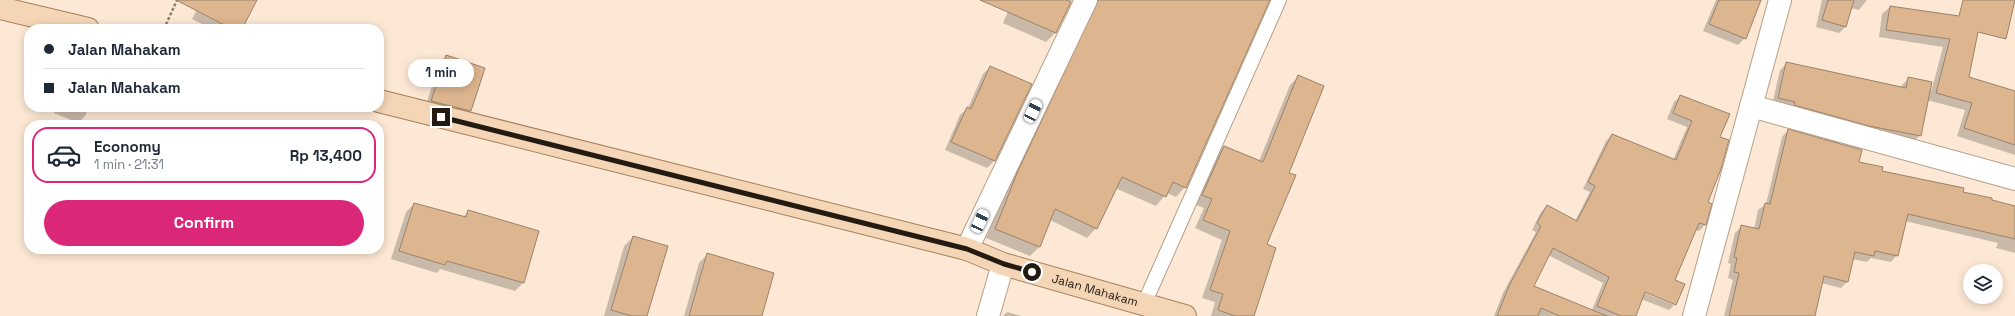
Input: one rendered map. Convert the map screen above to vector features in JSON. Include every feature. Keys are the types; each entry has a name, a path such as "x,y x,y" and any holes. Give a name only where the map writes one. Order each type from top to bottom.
{"main road":[{"path":"0,8 67,24"},
{"name":"Jalan Mahakam","path":"384,102 967,249 1004,264 1185,316"}],"street":[{"path":"967,249 1086,0"},
{"path":"1694,316 1780,0"},
{"path":"1751,106 2015,179"},
{"path":"988,316 1004,264"}],"lane":[{"path":"1144,304 1279,0"}],"path":[{"path":"166,24 177,0"}],"building":[{"path":"176,0 257,0 245,24 222,24"},
{"path":"980,0 1066,0 1071,2 1056,33"},
{"path":"1098,0 1270,0 1186,188 1173,182 1166,197 1122,177 1097,229 1055,209 1040,247 995,229 1018,171"},
{"path":"1719,0 1761,0 1746,39 1709,24"},
{"path":"1828,0 1854,0 1846,27 1822,20"},
{"path":"1963,0 2015,0 2006,39 1978,32 1969,77 2015,91 2015,145 1964,128 1972,103 1936,93 1950,39 1886,30 1890,6 1959,16"},
{"path":"446,55 485,68 471,111 431,101"},
{"path":"1786,62 1906,88 1908,77 1932,82 1921,136 1869,126 1794,105 1795,102 1778,98"},
{"path":"990,66 1032,84 995,161 951,142 967,107 971,109"},
{"path":"1298,75 1324,86 1289,173 1296,175 1267,244 1276,248 1254,316 1235,316 1218,310 1223,294 1210,290 1230,231 1203,220 1212,199 1202,195 1224,146 1263,162"},
{"path":"1680,95 1730,114 1720,137 1729,140 1721,169 1708,202 1712,204 1706,225 1699,223 1675,280 1685,284 1676,305 1645,292 1636,316 1621,316 1597,306 1609,277 1553,248 1534,286 1607,316 1560,316 1541,308 1538,316 1497,316 1509,286 1541,226 1537,223 1547,205 1577,221 1595,186 1588,182 1612,134 1676,160 1692,121 1673,113"},
{"path":"1788,129 1862,150 1859,162 1883,167 1882,171 1964,188 1963,192 1992,198 1992,200 2015,206 2015,239 1908,214 1898,256 1875,251 1874,256 1855,252 1848,282 1824,276 1815,316 1729,316 1739,273 1734,272 1737,258 1734,257 1741,225 1759,229 1765,203 1770,204"},
{"path":"414,203 466,217 468,210 539,231 524,283 447,261 445,265 399,251"},
{"path":"633,236 668,246 647,316 632,316 611,310"},
{"path":"707,253 774,273 762,316 689,316"}],"route":[{"path":"441,117 967,249 1004,264 1032,272"}]}
